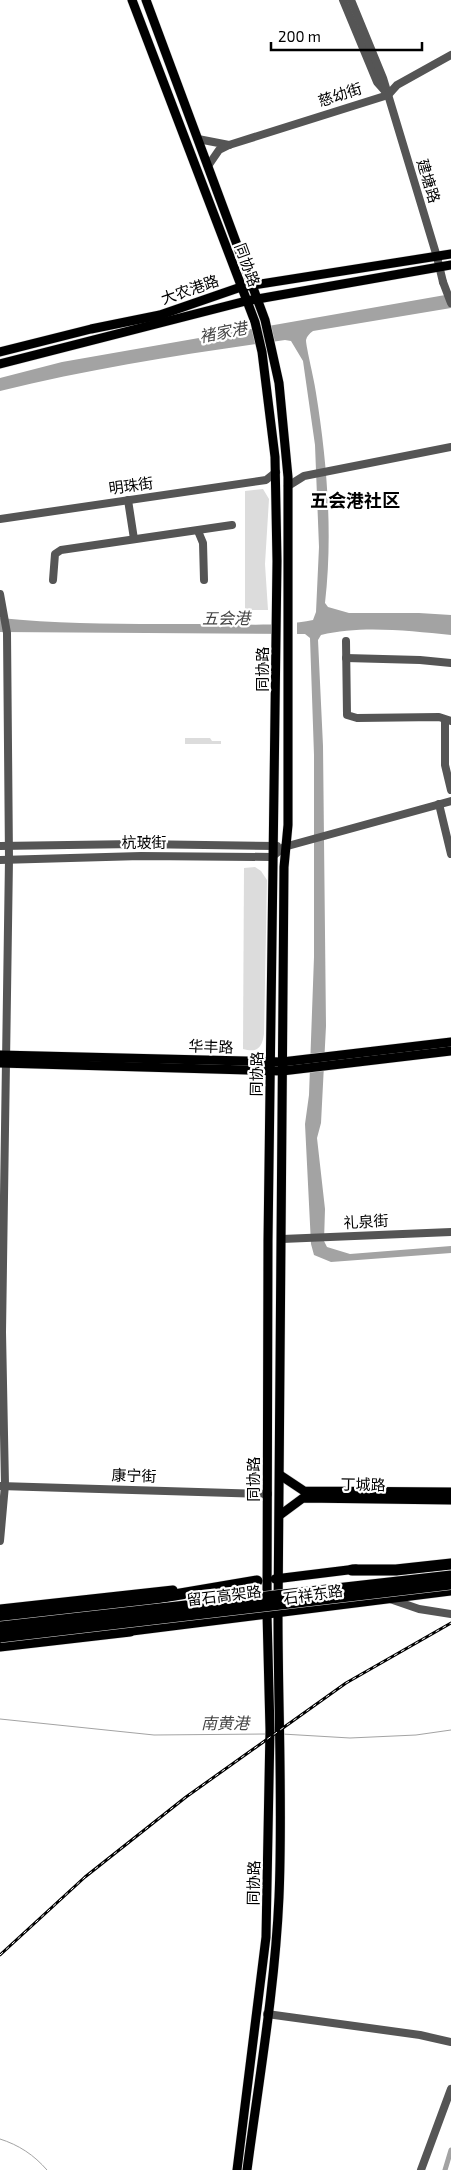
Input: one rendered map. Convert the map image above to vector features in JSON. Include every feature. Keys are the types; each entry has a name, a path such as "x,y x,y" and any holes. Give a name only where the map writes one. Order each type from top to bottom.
{"highway":[{"path":"352,1570 396,1570 451,1564"},
{"name":"留石高架路","path":"0,1628 451,1576"},
{"path":"0,1617 151,1599 262,1580"},
{"name":"留石高架路","path":"0,1637 451,1584"},
{"path":"0,1646 130,1631"}],"main road":[{"name":"同协路","path":"132,0 255,322 262,352 276,472 277,638 274,846 272,857 268,1241 268,1494 262,1580 267,1614 270,1734 266,1937 237,2170"},
{"name":"同协路","path":"146,0 265,320 279,383 288,486 288,825 284,848 280,1578 278,1613 281,1734 279,1897 267,2014 247,2170"},
{"name":"大农港路","path":"0,352 91,329 160,315 241,287 451,254"},
{"name":"大农港路","path":"0,364 246,301 451,265"},
{"name":"华丰路","path":"3,1059 282,1066 308,1064 451,1042"},
{"name":"华丰路","path":"331,1060 451,1052"},
{"name":"丁城路","path":"280,1475 304,1491 451,1492"},
{"name":"丁城路","path":"280,1515 295,1502 304,1498 451,1500"},
{"name":"石祥东路","path":"0,1610 451,1558"},
{"name":"石祥东路","path":"130,1631 451,1591"}],"street":[{"name":"建塘路","path":"343,0 377,82 388,95"},
{"name":"建塘路","path":"351,0 388,95 437,256 438,267 451,303"},
{"name":"慈幼街","path":"208,166 220,150 229,145 388,95 397,85 451,55"},
{"name":"慈幼街","path":"198,139 229,145"},
{"path":"288,486 304,476 451,447"},
{"path":"287,468 304,476"},
{"path":"276,472 266,480 276,488"},
{"name":"明珠街","path":"0,519 266,480"},
{"path":"128,500 134,539"},
{"path":"53,580 55,554 61,550 232,525"},
{"path":"198,531 203,543 204,580"},
{"path":"0,594 7,633 4,643 4,846 9,859 3,1059 2,1486 0,1541"},
{"path":"346,642 346,710 352,718 439,717 448,720 445,765 451,790"},
{"path":"346,658 420,660 451,663"},
{"name":"杭玻街","path":"0,860 141,856 272,857 284,848 451,801"},
{"path":"439,804 451,854"},
{"name":"杭玻街","path":"4,846 274,846 284,848"},
{"name":"礼泉街","path":"282,1239 451,1232"},
{"name":"康宁街","path":"2,1486 268,1494"},
{"path":"388,1598 418,1609 451,1614"},
{"path":"267,2014 420,2035 451,2042"},
{"path":"421,2170 448,2107 451,2089"}],"shaded area":[{"path":"451,294 451,308 313,331 306,340 320,419 328,498 329,551 325,603 328,607 349,613 451,615 451,635 353,630 321,635 318,640 323,746 326,1026 321,1123 317,1138 325,1209 324,1241 327,1247 350,1254 451,1246 451,1253 331,1262 314,1255 311,1244 305,1124 309,1095 314,957 314,755 310,638 305,634 0,632 0,618 51,622 128,624 274,624 313,620 316,612 319,547 315,445 303,361 291,341 285,340 142,362 0,391 0,378 62,362"},
{"path":"263,489 269,499 265,564 268,610 245,610 245,491"},
{"path":"185,738 210,738 212,741 221,741 221,744 185,744"},
{"path":"255,867 261,871 267,880 264,1034 260,1046 252,1050 243,1049 244,868"}],"pier":[{"path":"273,620 297,620 297,637 273,637"}],"waterway":[{"name":"南黄港","path":"0,1719 154,1735 266,1734"},
{"name":"南黄港","path":"282,1734 350,1738 416,1735 451,1730"},
{"path":"0,2139 26,2151 47,2170"},
{"path":"445,2170 451,2150"}],"railway":[{"path":"0,1955 85,1877 186,1797 346,1683 451,1623"}],"district":[{"name":"五会港社区","path":"355,501"}],"water label":[{"name":"褚家港","path":"223,332"},
{"name":"五会港","path":"226,618"}]}
